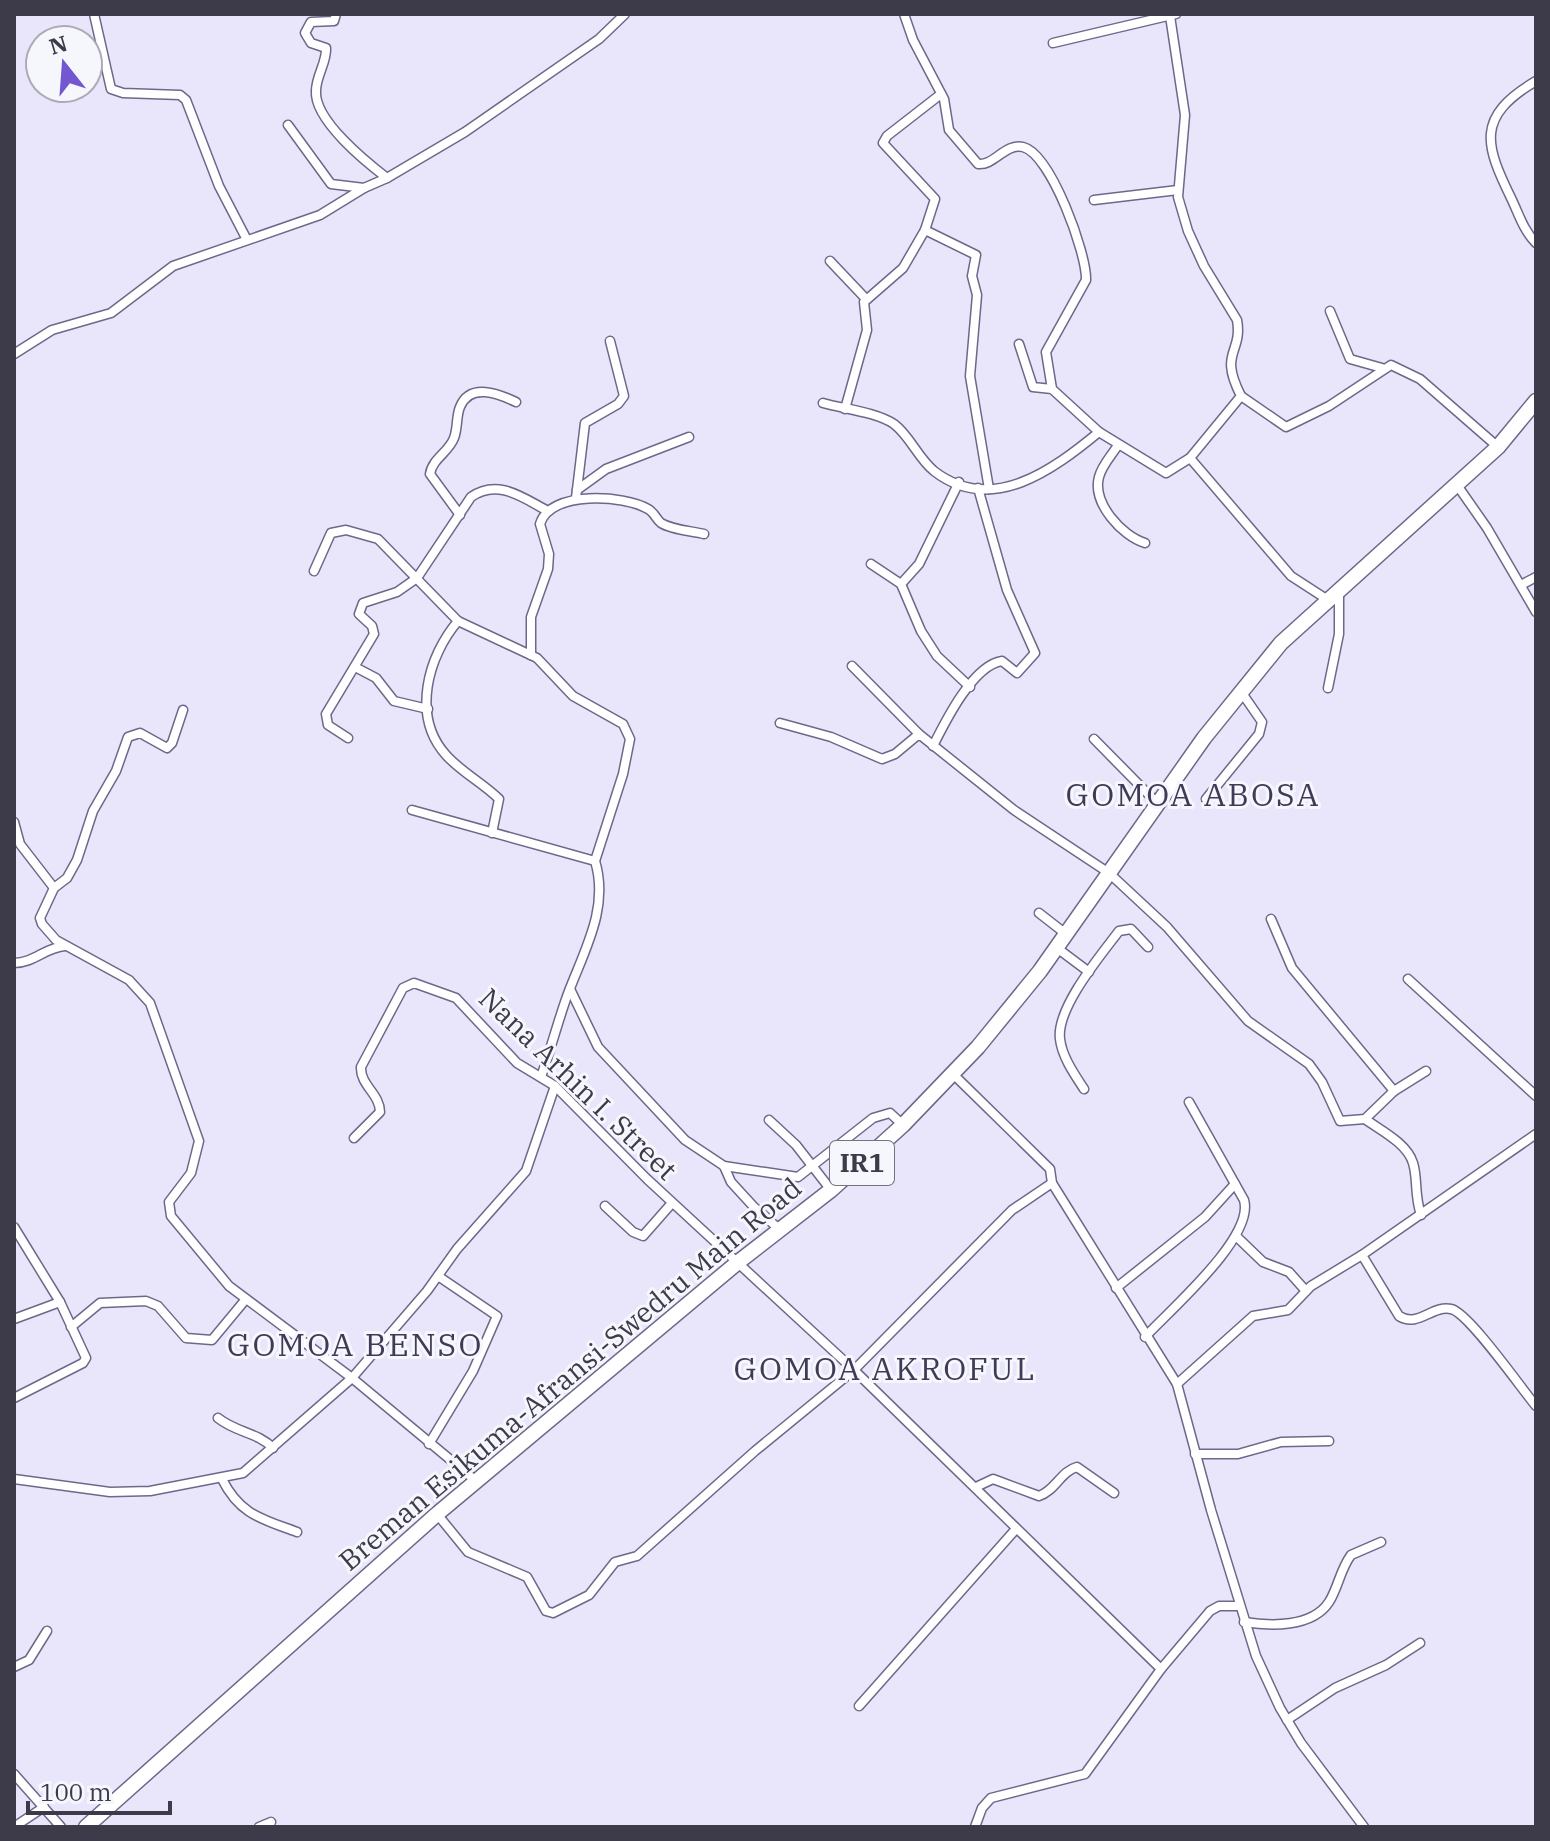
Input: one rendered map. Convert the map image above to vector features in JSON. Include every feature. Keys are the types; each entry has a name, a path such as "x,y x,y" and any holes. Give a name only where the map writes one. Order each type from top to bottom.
{"main road":[{"name":"Breman Esikuma-Afransi-Swedru Main Road","path":"86,1827 437,1514 737,1263 831,1190 903,1125 997,1026 1057,948 1204,738 1281,643 1498,447 1536,401"}],"street":[{"path":"94,14 111,89 123,93 180,95 186,100 219,186 246,238"},
{"path":"336,14 334,21 306,26 306,39 326,48 316,91 318,103 352,152 387,178"},
{"path":"15,351 52,330 111,313 166,270 246,238 320,215 387,178 490,115 599,39 625,14"},
{"path":"904,14 913,40 941,94 949,130 978,164 986,164 1011,148 1024,147 1038,158 1066,207 1086,280 1046,352 1052,389"},
{"path":"1053,43 1173,15 1185,115 1183,165 1178,190 1193,242 1237,320 1239,330 1229,357 1230,371 1241,396 1286,427 1329,406 1382,368 1391,365 1420,379 1498,447"},
{"path":"1536,81 1517,92 1498,113 1489,135 1497,173 1524,227 1536,243"},
{"path":"866,299 903,268 925,230 934,204 934,195 883,143 887,136 941,94"},
{"path":"288,125 331,184 364,188"},
{"path":"1094,200 1178,190"},
{"path":"925,230 976,255 972,276 977,295 970,381 989,489"},
{"path":"830,261 866,299 867,330 845,409"},
{"path":"1330,311 1350,359 1382,368"},
{"path":"577,494 585,423 624,396 610,341"},
{"path":"1019,344 1033,387 1052,389 1099,432 1166,473 1190,458 1241,396"},
{"path":"460,515 430,474 455,435 459,408 468,397 479,392 498,394 516,402"},
{"path":"823,403 893,424 931,468 978,488 1011,486 1051,470 1099,432"},
{"path":"531,655 531,617 548,569 549,554 540,524 548,511 577,494 606,469 689,437"},
{"path":"1118,445 1097,481 1114,525 1130,538 1145,543"},
{"path":"1190,458 1291,576 1334,596 1339,634 1328,688"},
{"path":"901,584 919,564 959,482"},
{"path":"1457,485 1536,612"},
{"path":"348,738 328,725 326,714 374,634 372,626 361,617 360,608 367,601 397,592 417,578 471,497 497,488 548,511"},
{"path":"933,746 953,705 994,662 1004,662 1017,673 1035,653 1007,590 978,488"},
{"path":"577,494 645,508 664,524 704,534"},
{"path":"314,571 326,537 346,530 384,543 458,621 544,663 573,696 617,720 627,731 630,739 623,774 595,861 599,911 541,1077"},
{"path":"871,564 901,584 921,631 940,661 970,687"},
{"path":"1521,585 1536,577"},
{"path":"458,621 431,661 428,709 445,755 499,799 492,833"},
{"path":"852,666 933,746 1014,810 1109,873 1167,927 1248,1021 1309,1064 1322,1082 1340,1121 1365,1119 1394,1091 1426,1071"},
{"path":"355,667 376,678 394,701 428,709"},
{"path":"1206,799 1259,734 1262,722 1242,693"},
{"path":"183,710 172,743 167,748 140,733 128,737 116,771 93,811 77,860 67,878 54,888 41,921 50,934 66,945 129,980 150,1003 198,1137 193,1168 169,1202 169,1211 217,1274 352,1378 476,1481"},
{"path":"780,723 831,737 882,759 895,754 919,734"},
{"path":"1094,739 1158,804"},
{"path":"412,810 595,861"},
{"path":"14,822 20,844 54,888"},
{"path":"1039,913 1066,934"},
{"path":"1271,919 1292,968 1394,1091"},
{"path":"1084,1089 1069,1065 1059,1038 1066,1015 1089,972 1122,929 1131,929 1148,947"},
{"path":"14,963 27,962 53,947 66,945"},
{"path":"1057,948 1089,972"},
{"path":"1408,979 1536,1096"},
{"name":"Nana Arhin I. Street","path":"354,1138 381,1107 361,1075 361,1067 403,988 410,983 456,998 517,1063 555,1086 672,1203 854,1370 1161,1669"},
{"path":"570,988 588,1033 598,1047 685,1140 724,1166 746,1198 779,1229"},
{"path":"953,1074 1046,1164 1052,1175 1052,1183 1177,1384 1244,1622 1287,1720 1364,1827"},
{"path":"14,1479 110,1492 150,1491 243,1473 352,1378 531,1164 555,1086"},
{"path":"1145,1337 1237,1237 1246,1209 1189,1102"},
{"path":"724,1166 792,1177 812,1169 873,1118 890,1113 903,1125"},
{"path":"1365,1119 1403,1147 1413,1161 1413,1192 1421,1215"},
{"path":"769,1120 804,1154 812,1169 831,1190"},
{"path":"1177,1384 1253,1316 1288,1310 1306,1291 1536,1134"},
{"path":"437,1514 468,1552 527,1577 546,1611 553,1613 587,1597 615,1562 637,1556 755,1451 854,1370 1012,1210 1052,1183"},
{"path":"1116,1288 1205,1217 1235,1184"},
{"path":"605,1206 633,1232 643,1236 672,1203"},
{"path":"14,1227 60,1302 85,1361 14,1398"},
{"path":"1237,1237 1263,1262 1289,1272 1306,1291"},
{"path":"1362,1255 1399,1316 1415,1320 1448,1308 1457,1311 1479,1331 1492,1353 1536,1406"},
{"path":"429,1444 473,1371 497,1316 438,1276"},
{"path":"71,1327 100,1303 146,1301 158,1306 186,1338 212,1340 246,1299"},
{"path":"14,1319 60,1302"},
{"path":"218,1418 234,1430 256,1435 273,1448"},
{"path":"1195,1454 1238,1454 1281,1442 1329,1441"},
{"path":"976,1487 993,1479 1039,1496 1077,1467 1114,1493"},
{"path":"222,1479 233,1501 253,1515 297,1532"},
{"path":"859,1706 1016,1529"},
{"path":"1244,1622 1276,1625 1320,1611 1328,1604 1351,1555 1381,1542"},
{"path":"975,1827 982,1808 991,1798 1085,1774 1161,1669 1210,1611 1219,1606 1240,1606"},
{"path":"14,1667 29,1660 47,1631"},
{"path":"1287,1720 1335,1688 1386,1665 1420,1643"},
{"path":"14,1774 61,1827"},
{"path":"14,1827 44,1807"},
{"path":"259,1827 271,1822"}],"district":[{"name":"GOMOA ABOSA","path":"1193,795"},
{"name":"GOMOA BENSO","path":"355,1345"},
{"name":"GOMOA AKROFUL","path":"885,1369"}]}
